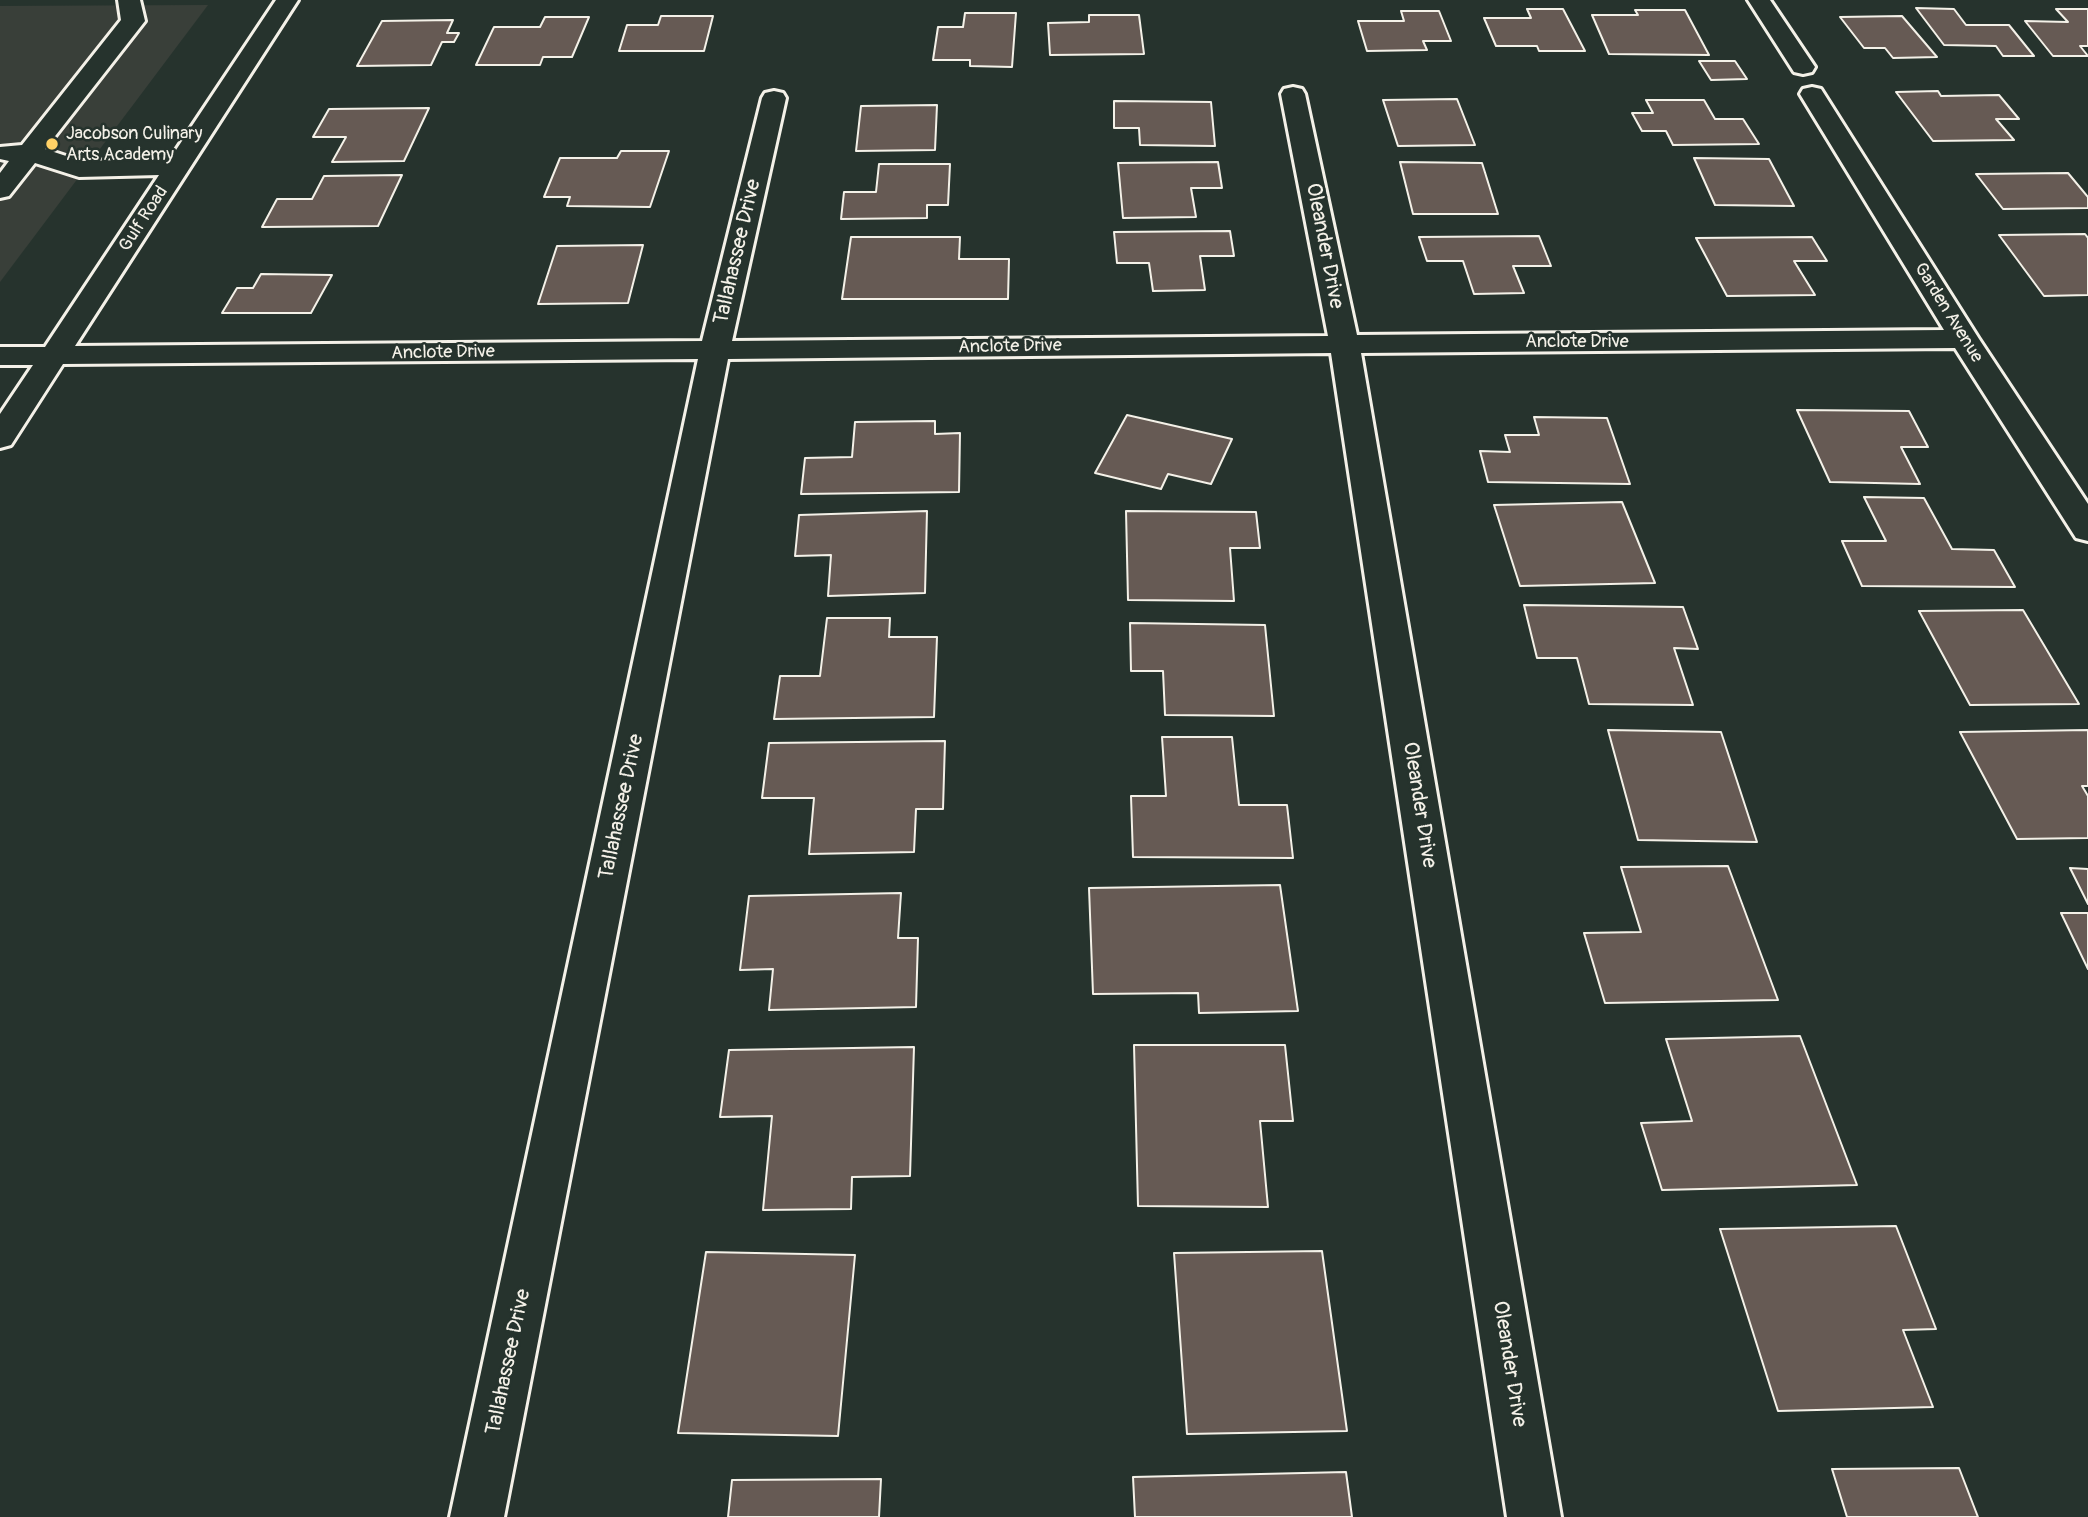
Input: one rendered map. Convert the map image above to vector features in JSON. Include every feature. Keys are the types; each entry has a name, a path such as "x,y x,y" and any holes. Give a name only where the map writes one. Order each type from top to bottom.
{"street":[{"path":"0,190 133,21 129,0"},
{"name":"Gulf Road","path":"0,438 287,0"},
{"path":"1759,0 1803,67"},
{"name":"Oleander Drive","path":"1293,94 1344,343 1534,1517"},
{"name":"Garden Avenue","path":"1812,94 1964,339 2088,530"},
{"name":"Tallahassee Drive","path":"477,1517 715,350 774,98"},
{"path":"0,153 30,153 79,169 177,167"},
{"name":"Anclote Drive","path":"0,356 1964,339"}],"shaded area":[{"name":"Jacobson Culinary Arts Academy","path":"208,5 0,282 0,6"}],"building":[{"path":"1916,8 1954,9 1966,25 2009,25 2034,56 2003,56 1996,46 1944,45"},
{"path":"1527,9 1563,9 1585,51 1539,51 1537,46 1496,46 1484,18 1531,18"},
{"path":"2056,9 2088,9 2088,46 2080,46 2088,56 2053,56 2025,21 2068,22"},
{"path":"1635,10 1685,10 1709,55 1609,54 1592,15 1638,15"},
{"path":"1401,11 1439,11 1451,41 1423,41 1427,50 1367,51 1358,21 1404,21"},
{"path":"965,13 1016,13 1012,67 970,66 970,60 933,60 938,27 963,27"},
{"path":"1089,15 1139,15 1144,54 1050,55 1048,23 1089,22"},
{"path":"661,16 713,16 704,51 619,51 627,25 658,25"},
{"path":"1902,16 1937,57 1893,58 1885,48 1864,48 1840,17"},
{"path":"545,17 589,17 572,57 543,57 540,65 476,65 494,27 540,27"},
{"path":"453,20 447,33 459,33 454,42 442,42 431,65 357,66 382,21"},
{"path":"1699,61 1735,61 1747,79 1711,80"},
{"path":"1938,91 1941,96 1999,95 2019,119 1996,119 2014,140 1933,141 1896,92"},
{"path":"1457,99 1475,145 1398,146 1383,100"},
{"path":"1646,100 1704,100 1715,119 1743,119 1759,144 1673,145 1666,131 1642,131 1632,113 1653,113"},
{"path":"1114,101 1211,102 1215,146 1140,145 1139,128 1114,128"},
{"path":"937,105 935,150 856,151 861,106"},
{"path":"429,108 404,161 332,162 346,137 313,137 329,109"},
{"path":"621,151 669,151 650,207 567,206 570,197 544,197 560,158 617,158"},
{"path":"1694,158 1769,159 1794,206 1715,205"},
{"path":"1218,162 1222,188 1191,188 1196,217 1123,218 1118,163"},
{"path":"1400,162 1482,163 1498,214 1413,214"},
{"path":"879,164 950,164 948,205 927,205 927,218 841,219 844,192 876,192"},
{"path":"2068,173 2088,197 2088,208 2003,209 1976,174"},
{"path":"402,175 378,226 262,227 277,199 312,199 324,176"},
{"path":"1230,231 1234,256 1200,256 1205,290 1153,291 1149,263 1117,263 1114,232"},
{"path":"2085,234 2088,238 2088,295 2044,296 1999,235"},
{"path":"1539,236 1551,266 1513,266 1524,293 1474,294 1463,261 1427,261 1419,237"},
{"path":"851,237 960,237 959,259 1009,259 1008,299 842,299"},
{"path":"1812,237 1827,261 1794,261 1815,295 1727,296 1696,238"},
{"path":"643,245 628,303 538,304 557,246"},
{"path":"261,274 332,275 311,313 222,313 237,288 253,288"},
{"path":"1797,410 1909,411 1928,447 1901,447 1920,484 1830,482"},
{"path":"1127,415 1232,439 1211,484 1168,474 1161,489 1095,473"},
{"path":"1534,417 1607,418 1630,484 1488,482 1480,451 1510,452 1505,435 1539,435"},
{"path":"935,421 935,434 960,433 959,492 801,494 805,458 852,457 855,422"},
{"path":"1864,497 1924,498 1952,549 1994,550 2015,587 1862,586 1842,541 1886,541"},
{"path":"1622,502 1655,583 1520,586 1494,505"},
{"path":"927,511 925,593 828,596 831,555 795,556 799,515"},
{"path":"1126,511 1256,512 1260,548 1230,548 1234,601 1128,600"},
{"path":"1524,605 1683,607 1698,649 1674,648 1693,705 1589,704 1577,658 1537,658"},
{"path":"2023,610 2079,704 1970,705 1919,611"},
{"path":"827,618 890,618 889,637 937,637 934,717 774,719 780,676 820,676"},
{"path":"1130,623 1265,625 1274,716 1165,715 1163,671 1131,671"},
{"path":"1608,730 1721,732 1757,842 1638,840"},
{"path":"2088,730 2088,786 2082,786 2088,796 2088,838 2017,839 1960,732"},
{"path":"1162,737 1232,737 1239,805 1287,805 1293,858 1133,857 1131,796 1166,796"},
{"path":"945,741 943,809 916,809 914,852 809,854 814,798 762,798 769,743"},
{"path":"1728,866 1778,1000 1605,1003 1584,933 1641,932 1621,867"},
{"path":"2070,868 2088,869 2088,904"},
{"path":"1280,885 1298,1011 1199,1013 1198,993 1093,994 1089,888"},
{"path":"901,893 898,938 918,938 916,1007 769,1010 773,969 740,970 749,896"},
{"path":"2061,913 2088,913 2088,969"},
{"path":"1800,1036 1857,1185 1662,1190 1641,1123 1692,1121 1666,1039"},
{"path":"1134,1045 1285,1045 1293,1121 1260,1121 1268,1207 1138,1206"},
{"path":"914,1047 910,1176 852,1177 851,1209 763,1210 772,1116 720,1117 729,1050"},
{"path":"1896,1226 1936,1329 1903,1330 1933,1407 1778,1411 1720,1229"},
{"path":"1322,1251 1347,1431 1187,1434 1174,1253"},
{"path":"706,1252 855,1255 838,1436 678,1433"},
{"path":"1959,1468 1978,1517 1847,1517 1832,1469"},
{"path":"1346,1472 1352,1517 1135,1517 1133,1477"},
{"path":"881,1479 879,1517 728,1517 732,1480"}],"place":[{"name":"Jacobson Culinary Arts Academy","path":"52,144"}]}
